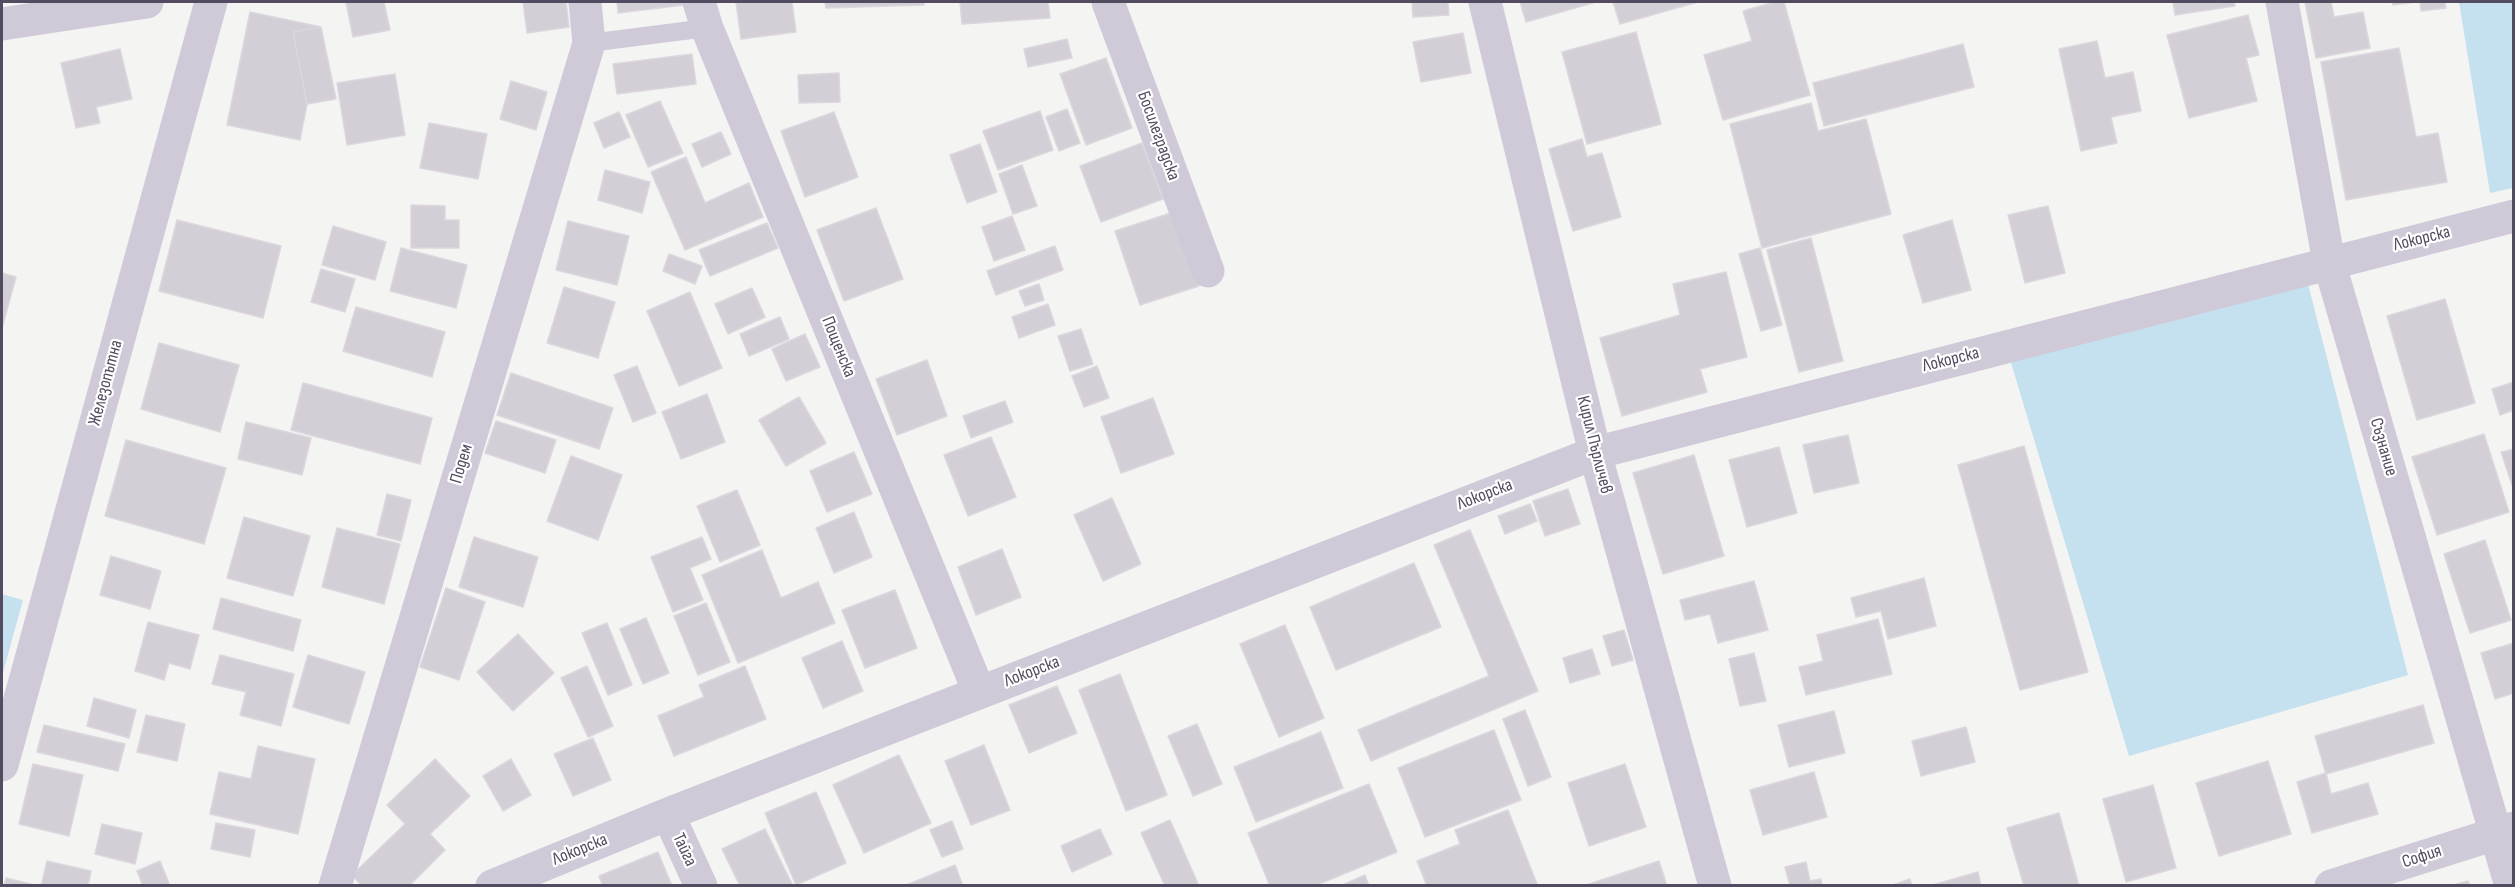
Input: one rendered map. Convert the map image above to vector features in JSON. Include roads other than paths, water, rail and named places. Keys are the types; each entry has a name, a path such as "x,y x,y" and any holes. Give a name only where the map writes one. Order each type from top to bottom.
{"street":[{"path":"2,24 147,2"},
{"name":"Железопътна","path":"2,765 211,2"},
{"name":"Подем","path":"335,885 589,43 585,2"},
{"name":"Босилеградска","path":"1108,2 1208,271"},
{"name":"Кирил Пърличев","path":"1485,2 1595,453 1715,885"},
{"name":"Съзнание","path":"2282,2 2329,262 2505,831 2511,885"},
{"name":"Пощенска","path":"703,15 979,692"},
{"name":"Локорска","path":"492,885 979,692 1595,453 2514,216"},
{"name":"Тайга","path":"668,814 701,885"},
{"name":"София","path":"2331,885 2505,831"}],"lane":[{"path":"589,43 703,15"}]}
